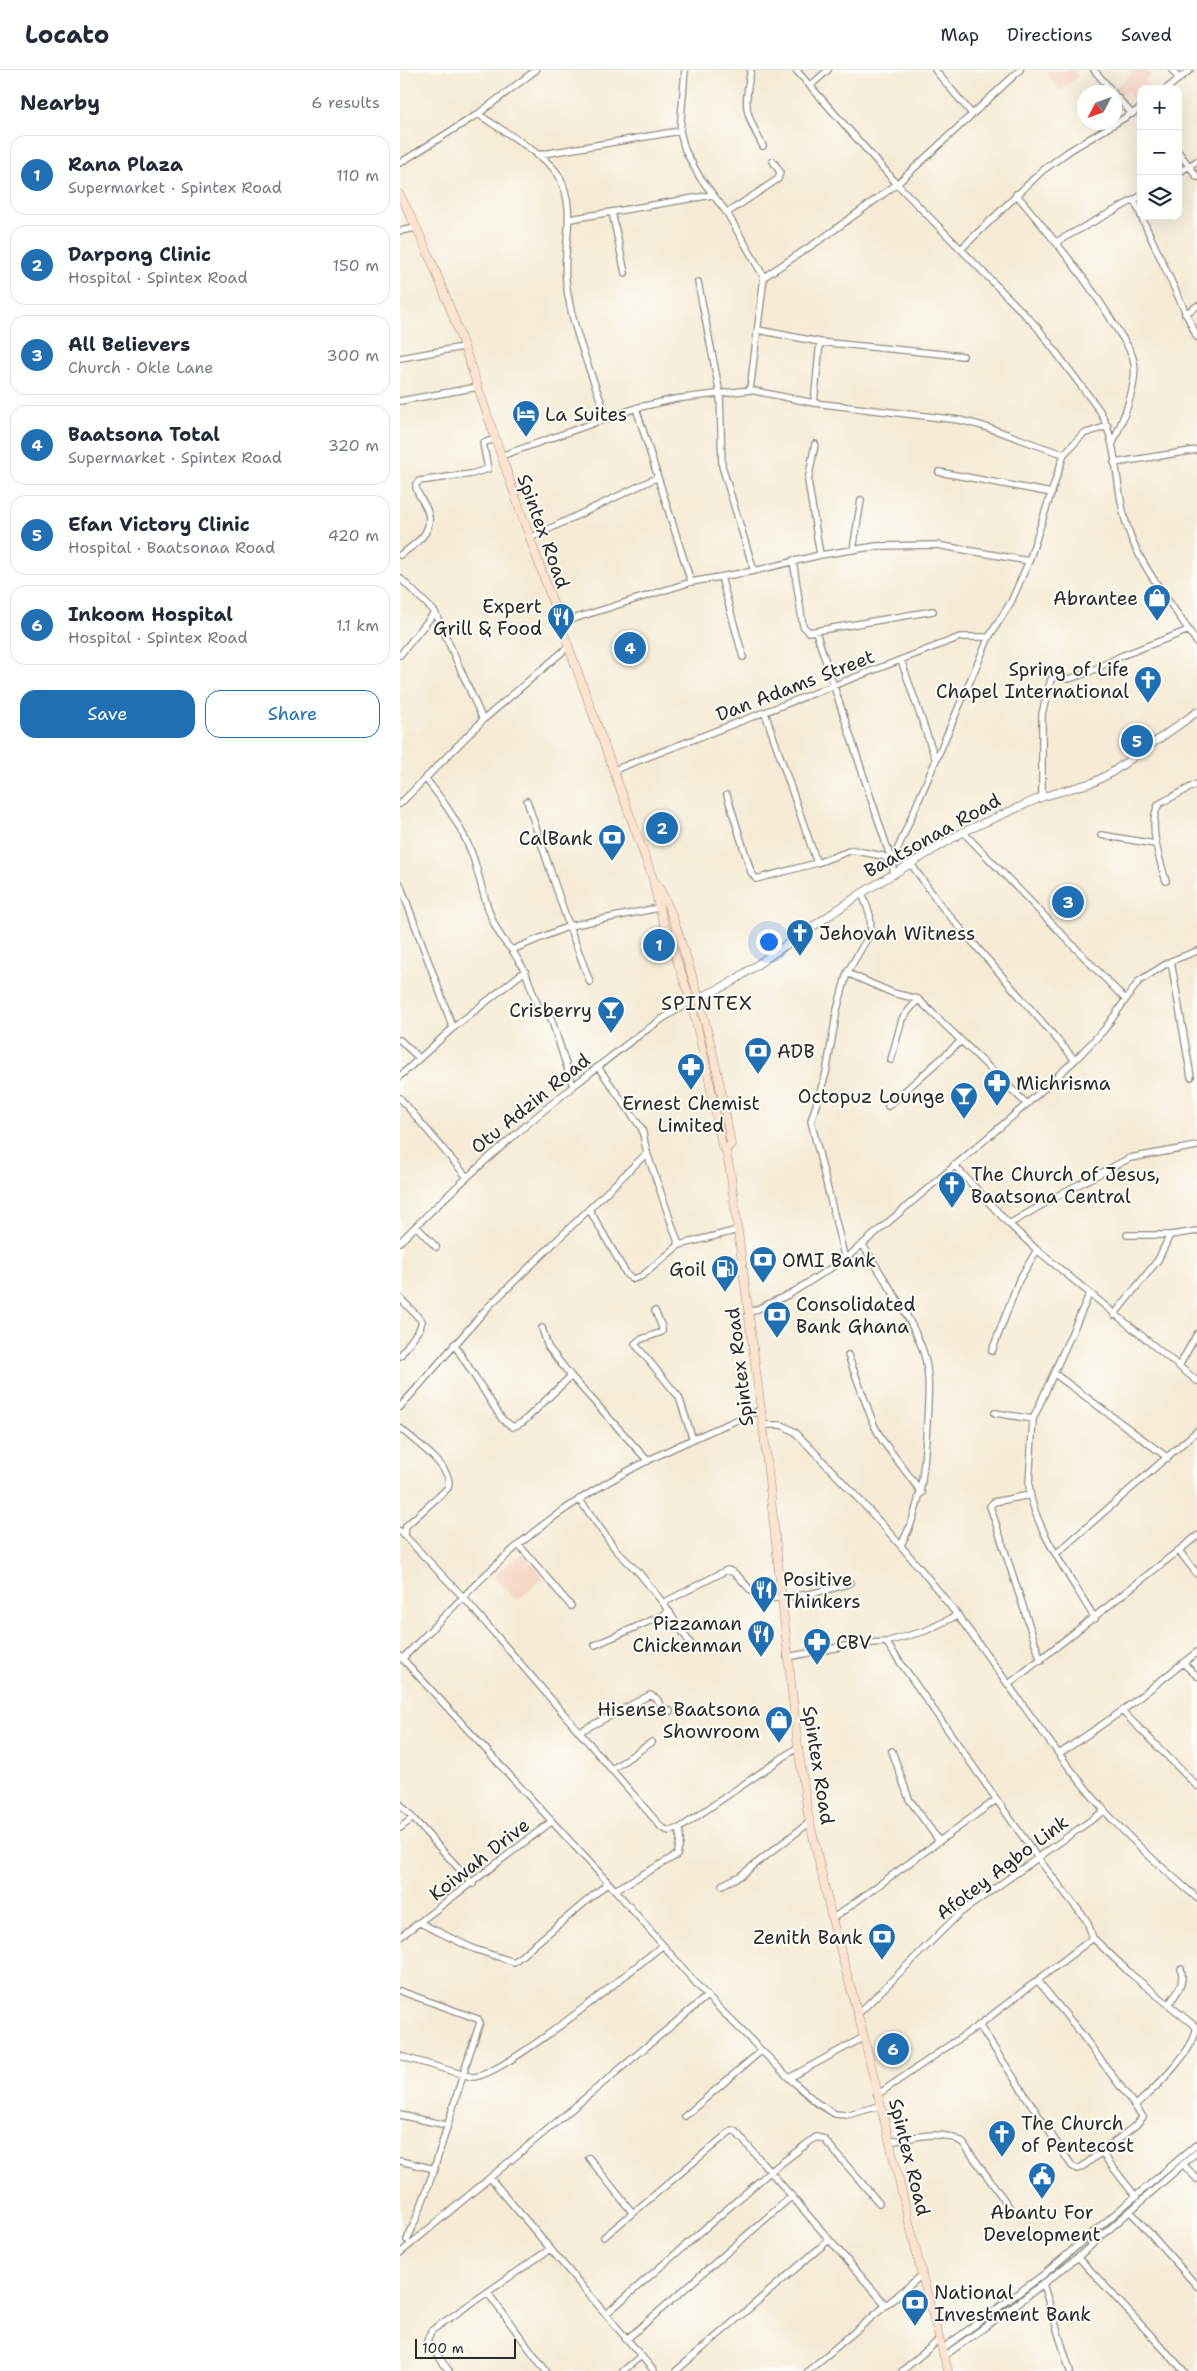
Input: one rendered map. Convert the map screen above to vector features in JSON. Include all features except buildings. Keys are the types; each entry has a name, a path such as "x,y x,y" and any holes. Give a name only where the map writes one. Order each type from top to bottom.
{"main road":[{"name":"Spintex Road","path":"400,195 416,228 478,387 568,648 653,879 658,908 690,1002 711,1088 722,1146 726,1150 738,1230 763,1425 798,1747 810,1822 832,1919 864,2037 922,2275 948,2371"},
{"name":"Spintex Road","path":"653,879 666,899 700,998 721,1084 731,1144 726,1150"}],"street":[{"path":"400,163 478,114 536,70"},
{"path":"685,70 680,131 690,161 712,195 727,213 764,277 750,390"},
{"path":"751,70 745,104 748,119 762,146"},
{"path":"796,70 897,184 1037,327 1075,376 1108,426 1113,443 1114,463 1128,530 1139,555 1197,643"},
{"path":"810,86 828,70"},
{"path":"935,70 972,114"},
{"path":"1094,70 1107,85"},
{"path":"1172,70 1179,79"},
{"path":"1171,85 1190,70"},
{"path":"764,277 826,236 897,184 1018,71"},
{"path":"1122,102 1132,114"},
{"path":"961,249 1016,194 1069,151 1137,111"},
{"path":"478,114 550,164 558,176 570,219 565,259 566,280 572,312 607,419"},
{"path":"537,155 680,131"},
{"path":"1182,157 1197,177"},
{"path":"727,213 778,179 780,172 773,161"},
{"path":"1182,171 1197,161"},
{"path":"1016,194 1056,242 1102,304 1128,347 1134,361 1134,374 1125,415 1113,443"},
{"path":"570,219 712,195"},
{"path":"1056,242 1137,198"},
{"path":"1134,200 1137,207"},
{"path":"612,212 626,272"},
{"path":"1143,220 1197,337"},
{"path":"400,231 416,228"},
{"path":"698,282 720,394 722,466 754,570"},
{"path":"1185,314 1197,306"},
{"path":"758,330 820,342 963,356"},
{"path":"814,404 820,342"},
{"path":"400,358 463,347"},
{"path":"400,401 478,387"},
{"path":"501,456 636,408 675,399 750,390 814,404 975,423 1027,444 1064,454"},
{"path":"636,408 656,478 691,582"},
{"path":"892,862 935,758 989,637 1011,602 1029,561 1064,454 1075,439 1083,434 1108,426"},
{"path":"400,554 422,538 430,523 430,511 417,492 416,484 419,481 471,474 488,469 483,443 495,439"},
{"path":"815,444 808,481 820,555"},
{"path":"1114,463 1197,450"},
{"path":"938,472 1052,492"},
{"path":"530,538 656,478"},
{"path":"853,550 861,500"},
{"path":"560,624 691,582 754,570 793,560 853,550 885,546 937,545 1029,561"},
{"path":"793,560 803,626 809,632 933,611"},
{"path":"721,577 743,657"},
{"path":"400,578 435,612 483,720"},
{"path":"400,654 435,612"},
{"path":"1042,796 1042,714 1051,679 1056,677 1069,678 1087,673 1121,656 1189,630"},
{"path":"816,632 892,862 894,875"},
{"name":"Dan Adams Street","path":"614,770 960,637 989,637"},
{"path":"400,804 483,720 568,648"},
{"path":"900,660 935,758"},
{"name":"Baatsonaa Road","path":"690,1002 729,984 862,893 963,832 1042,796 1094,782 1111,774 1197,712"},
{"path":"765,713 817,863"},
{"path":"424,778 442,798 460,829 471,852 498,932 525,971 537,1004 551,1018 573,1086"},
{"path":"1166,881 1155,844 1156,809 1159,804 1197,784"},
{"path":"727,795 753,876 762,878 859,850 882,856 892,862"},
{"path":"527,801 590,982"},
{"path":"963,832 1125,999"},
{"path":"1101,835 1155,844"},
{"path":"912,864 942,907 1075,1060"},
{"path":"400,884 453,1028"},
{"path":"845,1259 811,1121 826,1073 837,1010 847,973 870,932 870,915 862,893"},
{"path":"512,950 569,926 658,908"},
{"path":"749,1313 790,1294 845,1259 863,1245 1027,1104 1075,1060 1104,1030 1139,981 1171,961 1197,951"},
{"path":"1171,961 1191,1077"},
{"path":"400,1076 453,1028 525,971"},
{"path":"847,973 893,993 918,999 1027,1104"},
{"path":"891,1060 902,1019 918,999"},
{"name":"Otu Adzin Road","path":"400,1242 466,1176 531,1119 658,1021 690,1002"},
{"path":"400,1040 419,1058"},
{"path":"888,1106 961,1041"},
{"path":"598,1067 642,1129 647,1153 679,1245"},
{"path":"400,1098 466,1176"},
{"path":"1009,1224 1112,1165 1130,1158 1197,1146"},
{"path":"400,1408 489,1306 647,1153"},
{"path":"954,1165 1009,1224 1037,1250 1088,1295 1197,1381"},
{"path":"589,1209 627,1275 632,1278 642,1276 679,1245 738,1230"},
{"path":"416,1226 436,1247"},
{"path":"1127,1236 1170,1235 1197,1230"},
{"path":"1114,1316 1158,1260 1170,1235"},
{"path":"863,1245 916,1334 929,1375 926,1459 922,1493 915,1516 901,1545"},
{"path":"992,1350 1019,1280 1037,1250"},
{"path":"1088,1295 1034,1419 1030,1494 1043,1530 1095,1618"},
{"path":"400,1298 422,1321 400,1356"},
{"path":"655,1311 662,1327 662,1332 639,1340 635,1344 679,1397 692,1438"},
{"path":"542,1328 548,1346 571,1376 648,1461"},
{"path":"1179,1366 1197,1334"},
{"path":"454,1344 508,1426 513,1427 523,1422 571,1376"},
{"path":"848,1355 874,1425 882,1440 922,1493"},
{"path":"1055,1374 1168,1458"},
{"path":"761,1410 692,1438 579,1499 519,1545 401,1658 615,1890 707,1996 789,2078 817,2103 835,2114 846,2115 880,2106"},
{"path":"995,1413 1034,1419"},
{"path":"763,1425 782,1425 795,1432 901,1545 958,1615 1059,1754 1104,1810 1156,1862 1197,1898"},
{"path":"400,1428 446,1469 450,1481 448,1488 406,1526 405,1536"},
{"path":"1057,1553 1168,1458 1197,1430"},
{"path":"1030,1494 994,1502 990,1506 1040,1661"},
{"path":"579,1499 616,1550 640,1574 670,1612 694,1649"},
{"path":"400,1531 464,1598 662,1828 669,1831 680,1828 798,1747"},
{"path":"1009,1684 1197,1536"},
{"path":"519,1545 571,1606"},
{"path":"1178,1551 1197,1574"},
{"path":"663,1604 727,1570 735,1574 757,1596 766,1598 810,1594 850,1583"},
{"path":"595,1645 670,1612"},
{"path":"788,1657 856,1644 886,1642 925,1631 958,1615"},
{"path":"886,1642 1036,1857 1088,1921 1093,1938 1131,1974 1194,2024 1196,2031 1172,2069 1136,2105"},
{"path":"1059,1754 1122,1711 1197,1652"},
{"path":"1183,1663 1197,1676"},
{"path":"579,1732 650,1695 657,1699 662,1708 670,1711"},
{"path":"1122,1711 1197,1786"},
{"path":"611,1770 652,1742"},
{"path":"892,1751 909,1798 939,1842"},
{"path":"832,1919 996,1800"},
{"path":"400,1804 473,1884"},
{"name":"Afotey Agbo Link","path":"858,2014 960,1913 1104,1810"},
{"path":"400,1828 413,1818"},
{"name":"Koiwah Drive","path":"400,1937 473,1884 551,1822"},
{"path":"722,1885 748,1871 810,1822"},
{"path":"615,1890 677,1855 680,1843 680,1828"},
{"path":"420,1923 474,1949 514,1962 608,1883"},
{"path":"877,2095 979,2025 1093,1938"},
{"path":"400,2056 472,2077 483,2076 536,2044 662,1946"},
{"path":"1169,2004 1182,1985 1181,1969"},
{"path":"979,2025 1075,2169 1079,2169 1142,2120 1142,2114 1038,1981"},
{"path":"400,1991 478,2019 480,2023 446,2125 435,2169 410,2241"},
{"path":"400,2253 410,2241 491,2179 707,1996"},
{"path":"789,2078 864,2037"},
{"path":"685,2116 761,2051"},
{"path":"400,2115 446,2125"},
{"path":"604,2237 732,2130 736,2132 771,2171 885,2304"},
{"path":"889,2142 948,2135 956,2138 963,2143 1010,2208"},
{"path":"606,2314 771,2171 814,2138 820,2136 879,2203"},
{"path":"943,2353 1043,2275 1197,2144"},
{"path":"1101,2152 1136,2197"},
{"path":"943,2353 1043,2284 1078,2257 1197,2152"},
{"path":"589,2158 632,2212"},
{"path":"400,2161 435,2169"},
{"path":"1183,2164 1197,2179"},
{"path":"491,2179 654,2371"},
{"path":"627,2339 792,2196"},
{"path":"1130,2211 1197,2286"},
{"path":"400,2238 410,2241"},
{"path":"676,2371 829,2240"},
{"path":"449,2371 430,2347 427,2340 431,2331 550,2249"},
{"path":"1078,2257 1184,2371"},
{"path":"808,2371 885,2304 922,2275"},
{"path":"1043,2284 1070,2371"},
{"path":"486,2292 546,2371"},
{"path":"902,2371 939,2340"},
{"path":"623,2371 641,2356"}],"shaded area":[{"path":"1050,70 1073,70 1078,76 1060,91 1046,73"},
{"path":"1136,70 1147,70 1151,75 1145,80 1148,85 1137,85 1137,102 1135,103 1127,91 1122,95 1122,85 1118,85"},
{"path":"523,1552 544,1577 516,1601 494,1576"}],"place":[{"name":"La Suites","path":"526,438"},
{"name":"Abrantee","path":"1157,622"},
{"name":"Expert Grill & Food","path":"561,641"},
{"name":"Baatsona Total","path":"630,648"},
{"name":"Spring of Life Chapel International","path":"1148,704"},
{"name":"Efan Victory Clinic","path":"1137,741"},
{"name":"Darpong Clinic","path":"662,828"},
{"name":"CalBank","path":"612,862"},
{"name":"All Believers","path":"1068,902"},
{"name":"Rana Plaza","path":"659,945"},
{"name":"Jehovah Witness","path":"800,957"},
{"name":"Crisberry","path":"611,1034"},
{"name":"ADB","path":"758,1075"},
{"name":"Ernest Chemist Limited","path":"691,1091"},
{"name":"Michrisma","path":"997,1107"},
{"name":"Octopuz Lounge","path":"964,1120"},
{"name":"The Church of Jesus, Baatsona Central","path":"952,1209"},
{"name":"OMI Bank","path":"763,1284"},
{"name":"Goil","path":"725,1293"},
{"name":"Consolidated Bank Ghana","path":"777,1339"},
{"name":"Positive Thinkers","path":"764,1614"},
{"name":"Pizzaman Chickenman","path":"761,1658"},
{"name":"CBV","path":"817,1666"},
{"name":"Hisense Baatsona Showroom","path":"779,1744"},
{"name":"Zenith Bank","path":"882,1961"},
{"name":"Inkoom Hospital","path":"893,2049"},
{"name":"The Church of Pentecost","path":"1002,2158"},
{"name":"Abantu For Development","path":"1042,2200"},
{"name":"National Investment Bank","path":"915,2327"}],"district":[{"name":"SPINTEX","path":"707,1003"}]}
